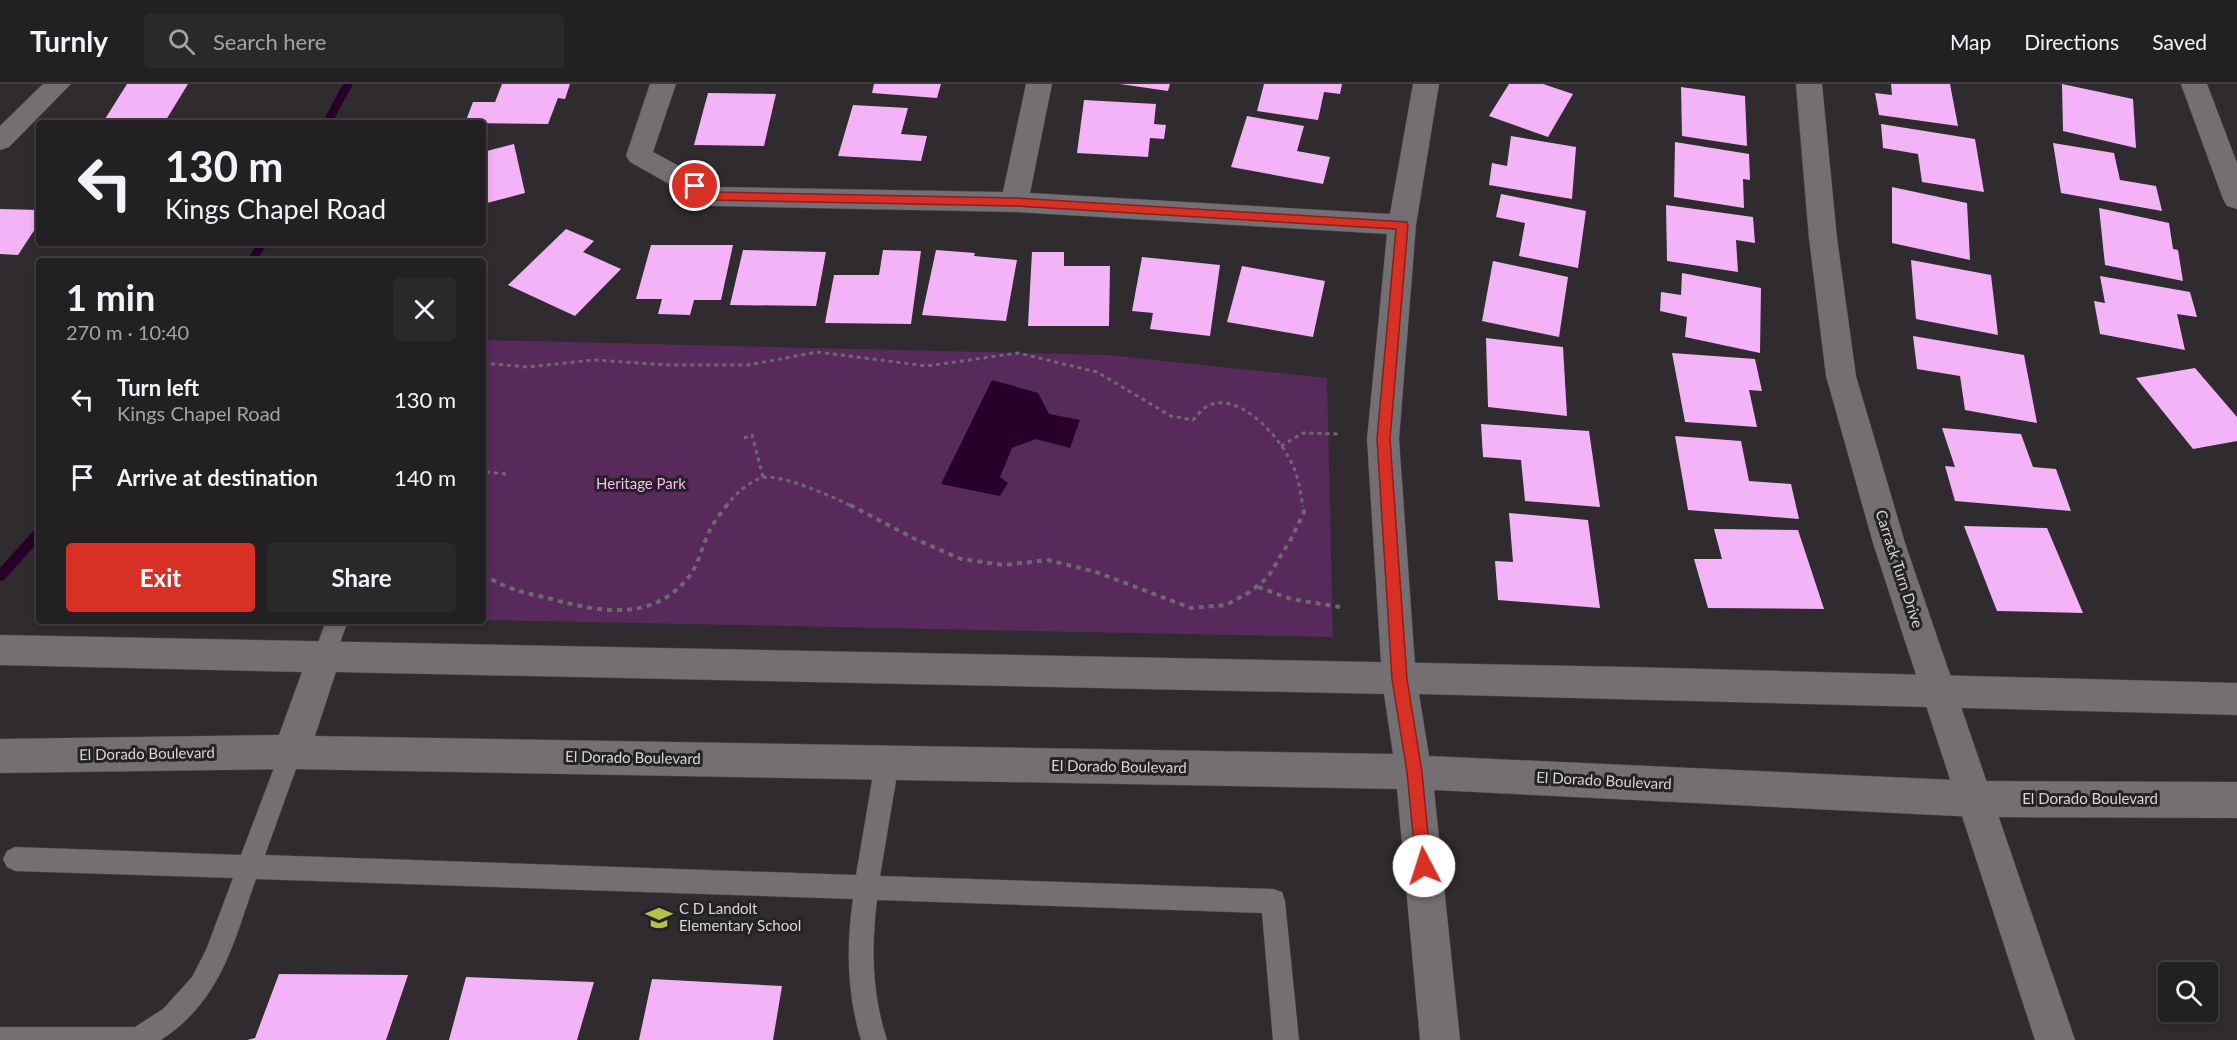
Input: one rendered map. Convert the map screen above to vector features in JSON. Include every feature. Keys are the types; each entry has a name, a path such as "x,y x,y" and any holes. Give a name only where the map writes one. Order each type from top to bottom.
{"main road":[{"path":"0,141 58,84"},
{"path":"1015,202 1039,84"},
{"path":"1426,84 1402,225 1383,439 1399,679 1414,772 1440,1040"},
{"name":"Carrack Turn Drive","path":"1809,84 1823,238 1841,376 1889,543 2055,1040"},
{"path":"2194,84 2237,199"},
{"path":"660,93 639,156 713,196 1015,202 1402,225"},
{"path":"0,650 1939,690 2237,699"},
{"path":"291,752 324,657"},
{"name":"El Dorado Boulevard","path":"3,756 291,752 1414,772 1976,799 2237,800"}],"lane":[{"path":"324,657 336,624"},
{"path":"0,1040 138,1040 172,1018 201,986 211,966 291,752"},
{"path":"874,1040 864,1018 860,975 867,888 887,763"},
{"path":"15,859 1273,902 1286,1040"}],"path":[{"path":"486,363 528,367 593,360 671,365 748,365 817,352 927,366 1018,353 1097,372 1172,416 1193,420 1207,406 1233,403 1254,416 1289,457 1299,481 1304,512 1268,578 1226,605 1191,608 1096,572 1048,560 1004,565 961,559 915,539 848,504 789,480 763,477 736,492 711,527 691,574 670,594 649,605 621,612 594,610 503,587 486,576"},
{"path":"1281,446 1303,433 1338,434"},
{"path":"744,438 752,435 763,477"},
{"path":"486,474 487,472 506,474"},
{"path":"1257,587 1292,599 1340,607"}],"green space":[{"name":"Heritage Park","path":"486,340 1107,355 1327,378 1333,637 486,620"}],"shaded area":[{"path":"992,380 1038,393 1049,414 1080,420 1070,448 1036,439 1012,448 1000,477 1008,483 1000,496 941,484"}],"building":[{"path":"127,84 188,84 166,120 105,119"},
{"path":"502,84 570,84 565,99 558,98 548,124 486,123 486,120 466,120 473,102 495,102"},
{"path":"874,84 941,84 937,98 872,93"},
{"path":"1120,84 1170,84 1168,91"},
{"path":"1264,84 1342,84 1340,94 1324,92 1318,120 1257,111"},
{"path":"1509,84 1543,84 1573,94 1548,137 1489,116"},
{"path":"1891,84 1950,84 1958,126 1879,115 1875,93 1892,95"},
{"path":"2062,84 2133,99 2136,148 2063,131"},
{"path":"1681,87 1745,96 1747,146 1682,136"},
{"path":"708,93 776,94 764,146 694,145"},
{"path":"1084,100 1156,104 1154,124 1166,125 1164,139 1150,138 1148,157 1077,153"},
{"path":"853,105 908,108 901,134 927,136 921,161 838,156"},
{"path":"1247,116 1304,126 1297,151 1330,157 1323,184 1231,167"},
{"path":"1881,124 1975,139 1984,192 1922,182 1918,154 1883,148"},
{"path":"1511,136 1576,147 1572,199 1489,185 1492,163 1507,166"},
{"path":"1675,142 1749,154 1750,180 1743,179 1744,208 1674,197"},
{"path":"2053,143 2114,153 2120,180 2156,186 2162,211 2061,193"},
{"path":"514,144 525,193 486,203 486,151"},
{"path":"1892,187 1967,203 1970,260 1892,243"},
{"path":"1501,194 1586,211 1578,268 1519,256 1525,223 1496,217"},
{"path":"1666,205 1753,217 1755,243 1736,240 1738,272 1667,261"},
{"path":"2099,208 2169,223 2173,249 2178,250 2183,281 2105,265"},
{"path":"0,209 36,210 36,228 18,255 0,254"},
{"path":"566,229 594,241 583,252 621,269 575,316 508,285"},
{"path":"651,245 733,245 721,300 694,300 690,315 658,314 662,299 636,299"},
{"path":"743,250 826,252 816,306 730,305"},
{"path":"883,250 921,251 911,324 825,323 834,275 879,275"},
{"path":"936,250 975,253 974,256 1017,260 1006,321 922,315"},
{"path":"1032,252 1064,252 1064,266 1110,266 1109,326 1028,326"},
{"path":"1142,257 1220,265 1210,336 1150,329 1153,313 1132,311"},
{"path":"1911,260 1991,275 1998,335 1916,319"},
{"path":"1493,261 1568,277 1559,337 1482,321"},
{"path":"1242,266 1325,281 1313,337 1227,322"},
{"path":"1682,273 1761,288 1760,353 1685,337 1687,317 1660,311 1661,292 1681,295"},
{"path":"2100,276 2190,292 2197,317 2177,314 2185,350 2100,334 2094,301 2105,303"},
{"path":"1913,336 2024,355 2037,423 1965,410 1960,376 1917,369"},
{"path":"1486,338 1563,347 1567,416 1488,407"},
{"path":"1672,353 1755,359 1762,391 1749,390 1757,427 1685,422"},
{"path":"2195,368 2237,417 2237,441 2193,449 2136,378"},
{"path":"1481,424 1589,431 1600,507 1525,501 1521,460 1483,457"},
{"path":"1942,428 2021,434 2033,467 2056,469 2071,511 1955,501 1945,466 1955,467"},
{"path":"1675,436 1741,441 1749,481 1791,484 1799,519 1688,510"},
{"path":"1509,513 1588,520 1600,608 1498,600 1495,561 1513,562"},
{"path":"1964,526 2047,528 2083,613 1997,611"},
{"path":"1714,529 1798,530 1824,609 1708,608 1694,559 1722,559"},
{"path":"279,974 408,975 386,1040 247,1040 255,1038"},
{"path":"466,977 594,982 577,1040 449,1040"},
{"path":"652,979 782,986 773,1040 639,1040"}],"waterway":[{"path":"329,120 348,84"},
{"path":"254,258 260,246"},
{"path":"0,576 36,536"}],"place":[{"name":"C D Landolt Elementary School","path":"659,918"}],"route":[{"path":"695,186 713,196 1015,202 1402,225 1383,439 1399,679 1414,772 1424,866"}]}
